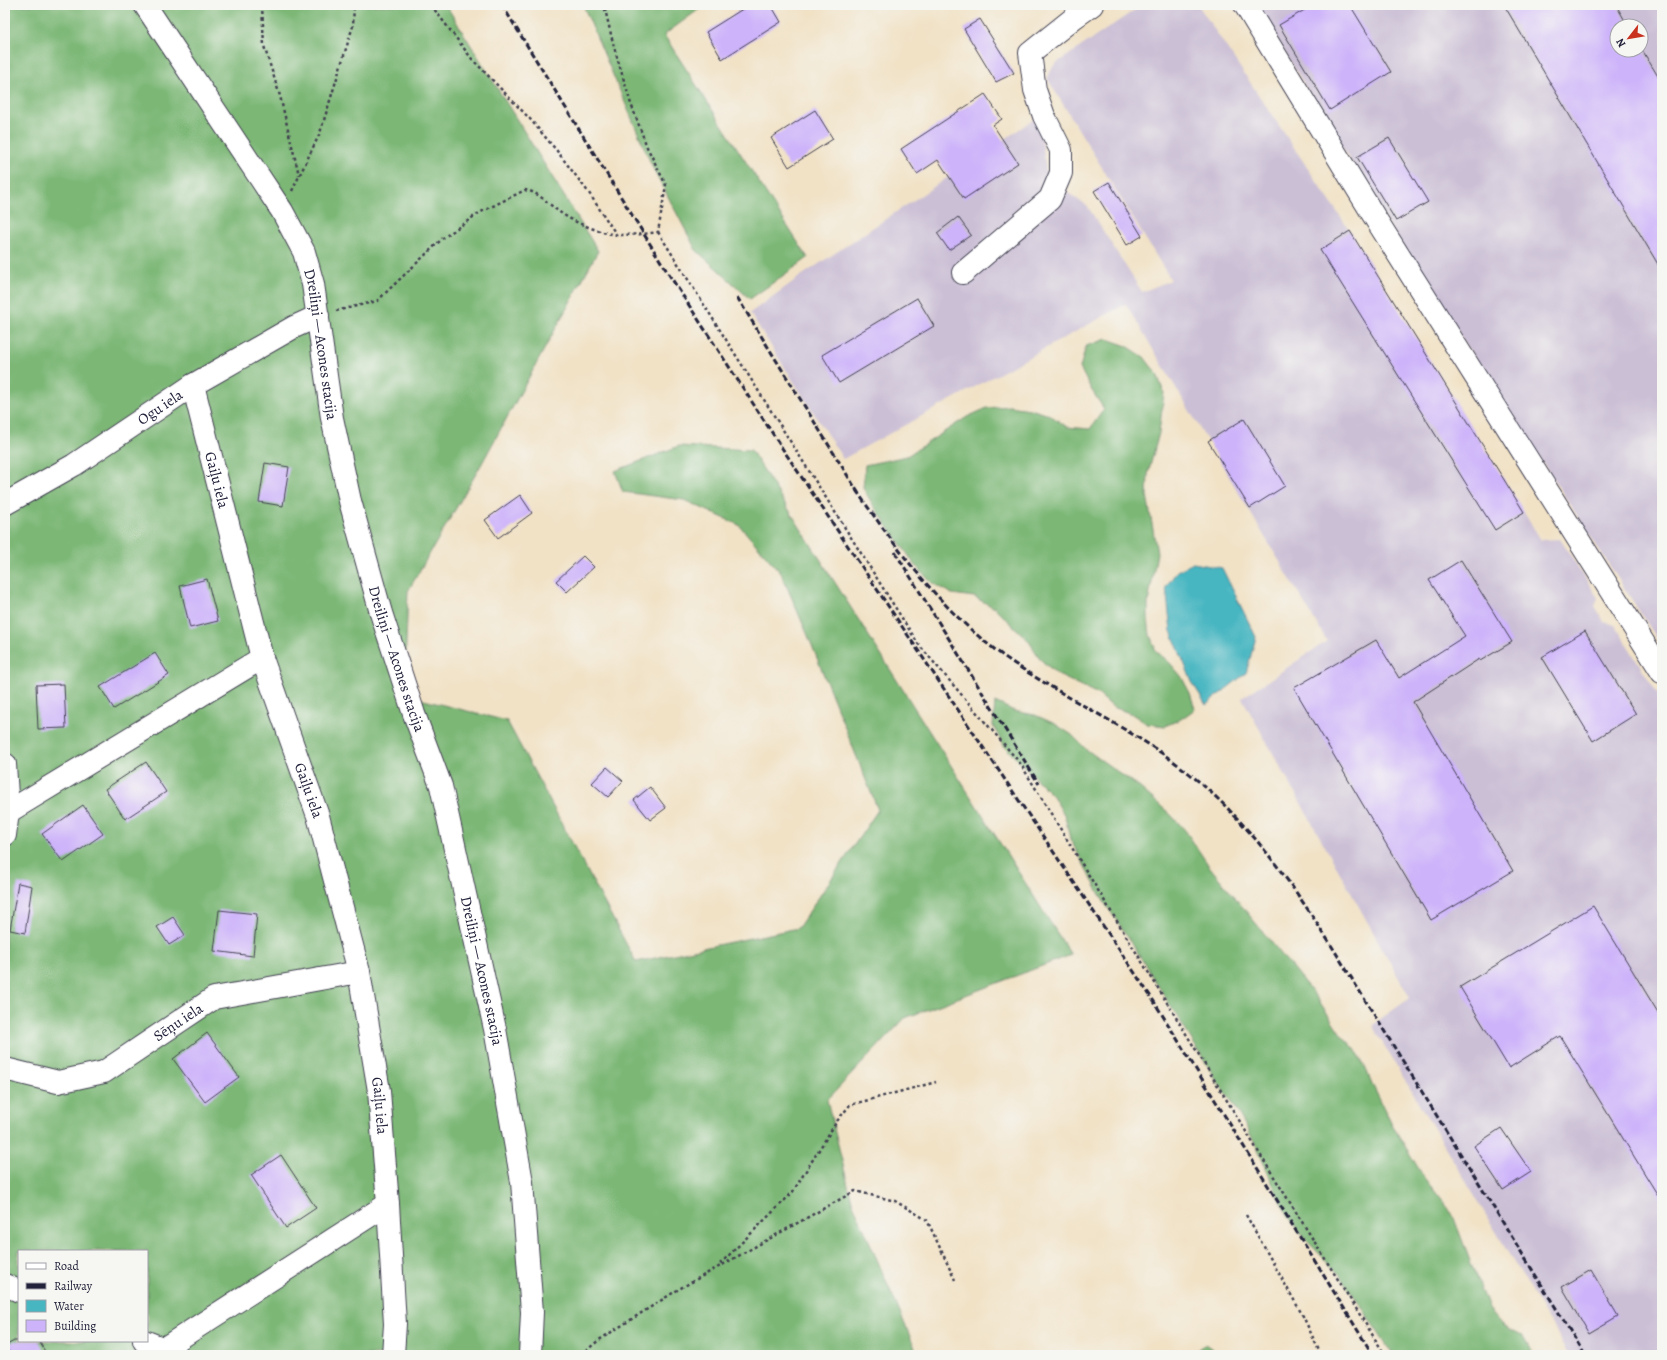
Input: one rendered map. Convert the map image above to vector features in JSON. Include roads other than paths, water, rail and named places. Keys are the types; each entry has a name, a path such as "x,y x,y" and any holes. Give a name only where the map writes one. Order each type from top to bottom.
{"street":[{"name":"Dreiliņi — Acones stacija","path":"145,5 282,211 304,252 313,284 332,418 350,501 381,613 414,714 441,786 496,1029 522,1182 532,1312 530,1355"},
{"path":"963,273 1050,199 1061,173 1061,150 1044,116 1035,90 1030,53 1092,5"},
{"path":"1245,5 1377,221 1662,672"},
{"name":"Ogu iela","path":"5,504 74,465 193,385 294,327 318,316"},
{"name":"Gaiļu iela","path":"193,385 262,658 318,816 359,972 379,1091 388,1204 395,1324 393,1355"},
{"path":"8,812 262,658"},
{"path":"5,764 8,812 5,835"},
{"name":"Sēņu iela","path":"5,1069 58,1082 104,1072 214,998 359,972"},
{"path":"162,1348 388,1204"},
{"path":"5,1285 18,1291"}],"water":[{"path":"1193,563 1222,568 1256,637 1246,673 1206,705 1192,682 1171,631 1166,587 1177,571"}],"railway":[{"path":"502,5 668,273 782,448 1153,1000 1373,1355"},
{"path":"737,297 859,494"},
{"path":"856,490 891,540 910,564 930,588 973,631 996,650 1044,683 1115,724 1161,753 1204,786 1241,822 1288,881 1331,945 1585,1355"},
{"path":"895,552 1039,784"}]}
